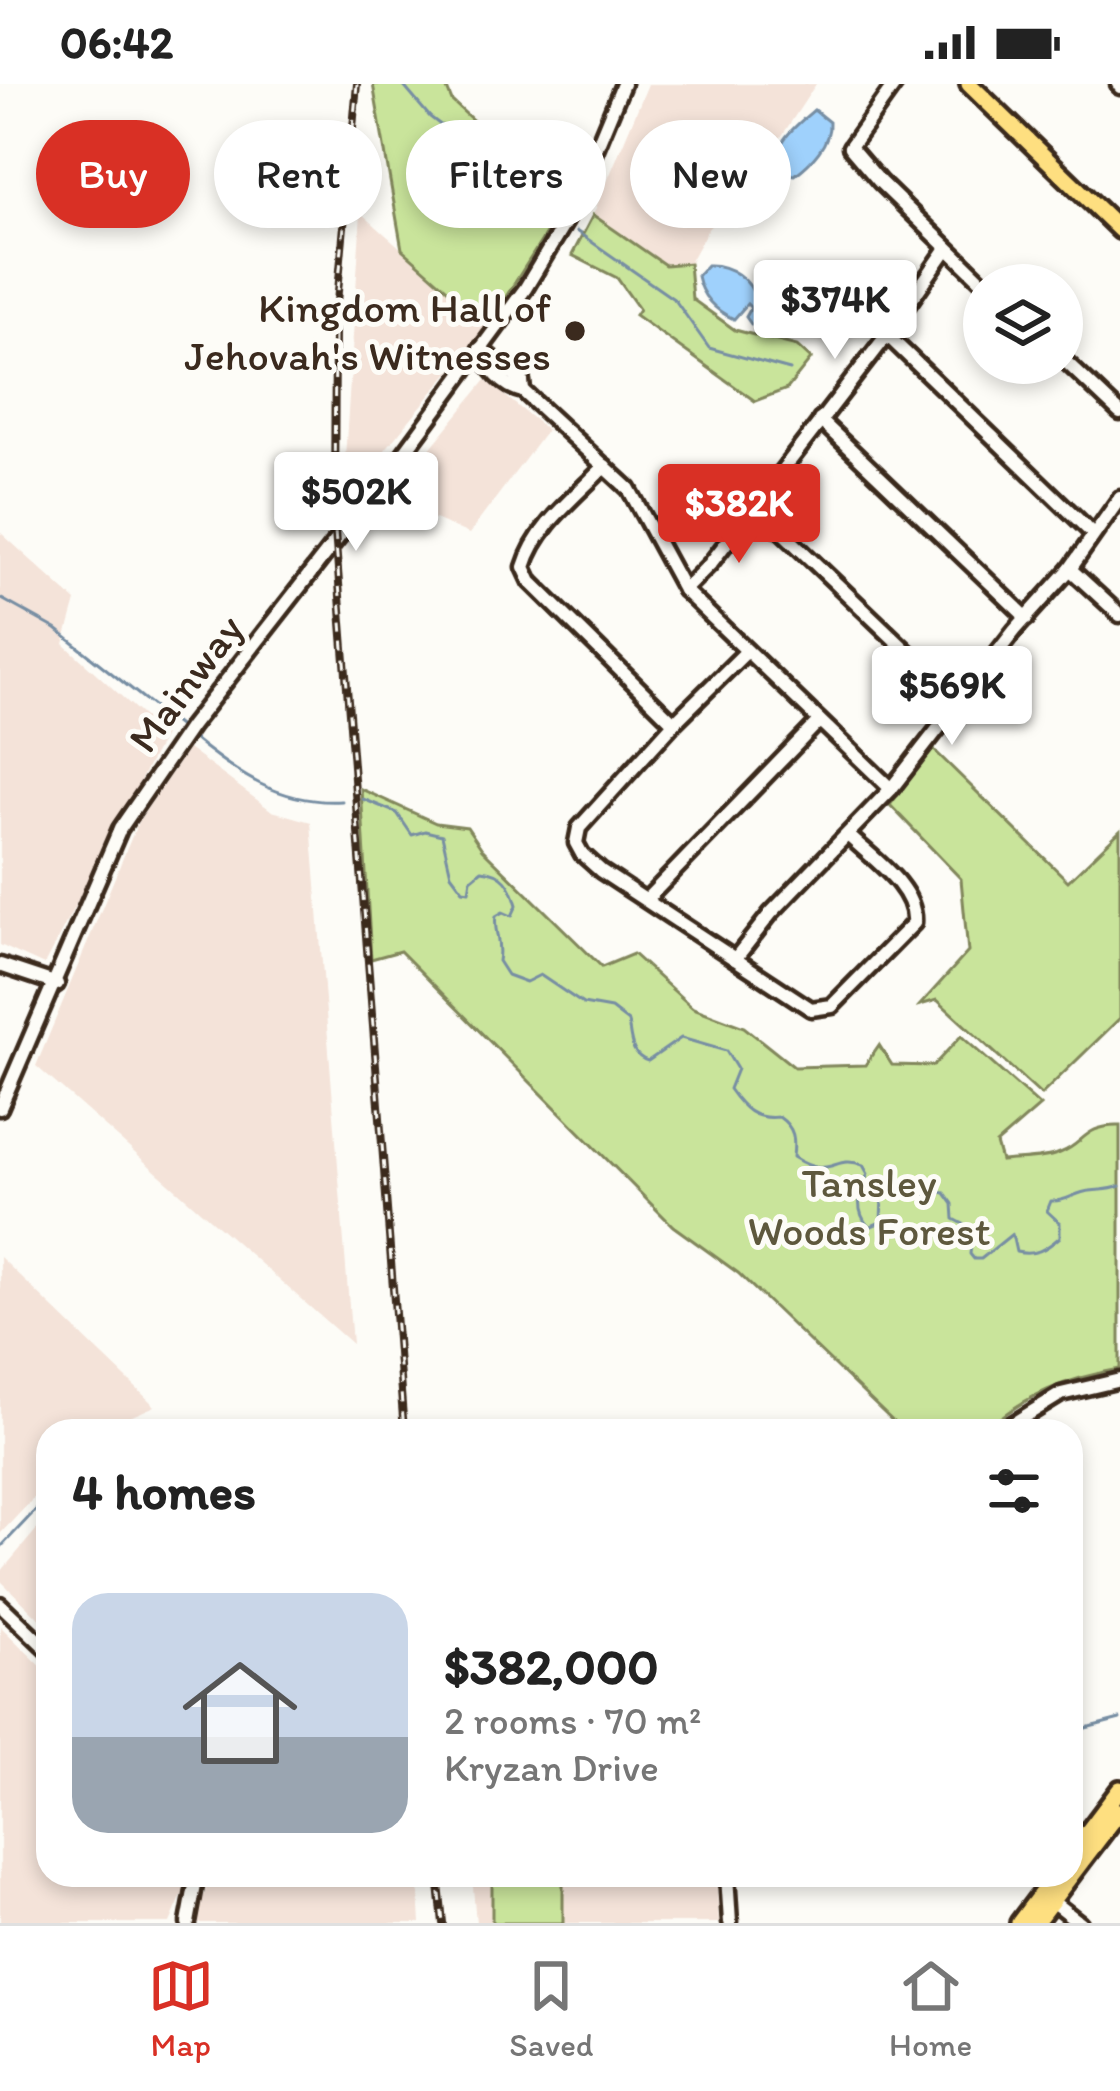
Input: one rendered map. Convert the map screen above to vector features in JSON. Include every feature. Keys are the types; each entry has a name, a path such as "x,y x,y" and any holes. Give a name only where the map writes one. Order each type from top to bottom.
{"main road":[{"path":"969,84 1120,230"},
{"path":"1083,1838 1120,1789"},
{"path":"1083,1855 1120,1811"},
{"path":"1035,1923 1051,1887"},
{"path":"1018,1923 1055,1887"}],"street":[{"name":"Mainway","path":"0,1108 120,830 190,726 525,289 556,238 623,84"},
{"path":"895,84 850,147 964,264"},
{"path":"684,590 755,506 947,248"},
{"path":"887,334 1093,534"},
{"path":"480,350 487,366 523,391 629,489 684,590 891,789"},
{"path":"1083,378 1120,413"},
{"path":"820,420 1027,618"},
{"path":"605,466 545,527 524,567 538,589 674,722"},
{"path":"735,959 771,913 891,789 1070,569 1120,498"},
{"path":"755,506 959,701"},
{"path":"1070,569 1120,615"},
{"path":"747,651 674,722 579,828 577,843 582,854 811,1009 832,1006 914,923 916,907 908,894 849,836"},
{"path":"646,900 820,721"},
{"path":"0,964 56,984"},
{"path":"1020,1419 1061,1394 1120,1380"},
{"path":"0,1604 36,1638"},
{"path":"188,1923 195,1887"},
{"path":"728,1887 730,1923"},
{"path":"1047,1897 1080,1923"}],"shaded area":[{"path":"648,84 816,84 791,122 633,120"},
{"path":"630,127 630,228 709,228 689,263 665,265 606,224 606,184"},
{"path":"360,228 378,228 488,325 352,490 345,458"},
{"path":"486,380 547,430 469,534 389,499"},
{"path":"0,532 76,601 64,644 164,735 44,965 0,945"},
{"path":"188,749 272,811 311,822 352,1344 36,1066 138,822"},
{"path":"0,1257 155,1406 125,1419 36,1419 36,1496 0,1534"},
{"path":"36,1530 36,1615 0,1580 0,1573"},
{"path":"0,1626 36,1661 36,1887 185,1887 170,1923 0,1923"},
{"path":"206,1887 419,1887 421,1923 196,1923"},
{"path":"473,1887 717,1887 719,1923 476,1923"}],"green space":[{"path":"373,84 445,84 452,101 472,120 406,120 406,228 550,228 488,325 402,249"},
{"path":"606,224 665,265 689,263 692,299 735,330 797,346 811,359 787,389 755,401 635,315 639,309 617,278 572,255 586,228 606,228"},
{"path":"932,748 1068,881 1120,831 1120,1018 1041,1095 937,1000 920,1005 968,952 961,879 890,805"},
{"name":"Tansley Woods Forest","path":"361,789 436,823 467,827 482,849 602,967 633,954 693,1008 744,1027 794,1067 865,1065 879,1045 892,1065 933,1066 961,1036 1040,1106 996,1144 1001,1161 1053,1155 1091,1132 1120,1126 1120,1369 1048,1390 1000,1419 890,1419 738,1273 673,1226 400,951 371,959"},
{"path":"492,1887 563,1887 563,1923 492,1923"}],"water":[{"path":"814,110 829,122 823,145 795,175 791,174 792,130"},
{"path":"707,265 738,274 756,300 769,298 786,315 787,327 778,332 751,324 747,304 734,319 721,312 699,283 697,276"}],"waterway":[{"path":"402,84 434,120"},
{"path":"576,231 675,300 709,348 790,370"},
{"path":"0,598 56,629 182,729"},
{"path":"189,735 260,784 299,798 342,801"},
{"path":"363,799 397,813 412,835 425,831 442,835 451,874 463,890 469,891 471,879 482,870 505,880 517,905 512,916 503,912 496,916 498,961 507,975 526,982 540,975 583,1004 611,1009 628,1022 635,1051 642,1059 648,1061 681,1038 726,1051 737,1069 729,1089 750,1112 779,1117 788,1125 793,1157 816,1167 845,1162 863,1165 868,1174 860,1208 869,1227 881,1222 882,1195 893,1182 914,1199 935,1191 945,1193 953,1204 954,1219 973,1229 970,1254 974,1259 981,1259 1012,1234 1016,1252 1034,1252 1060,1237 1060,1223 1047,1211 1051,1201 1120,1186"},
{"path":"0,1548 36,1510"},
{"path":"1083,1729 1120,1719"}],"railway":[{"path":"357,84 335,324 334,518 403,1419"},
{"path":"439,1887 443,1923"}],"place":[{"name":"Kingdom Hall of Jehovah's Witnesses","path":"575,331"}]}
